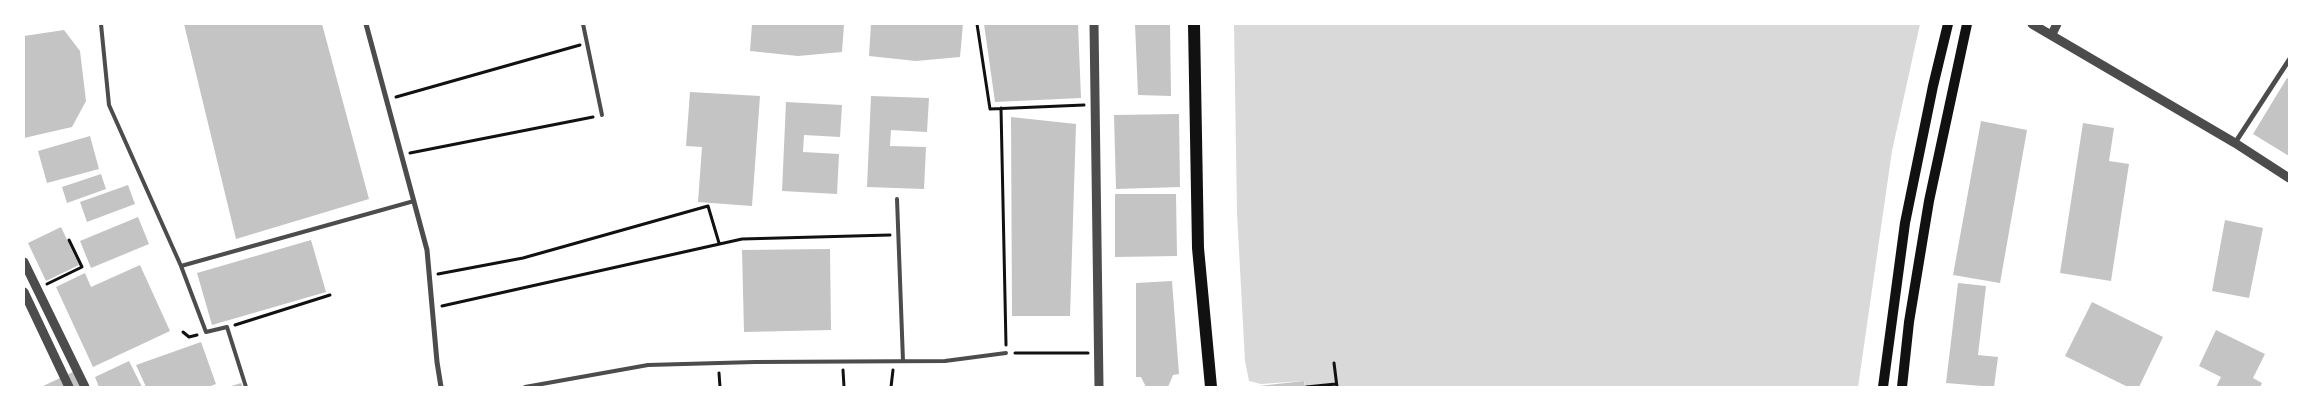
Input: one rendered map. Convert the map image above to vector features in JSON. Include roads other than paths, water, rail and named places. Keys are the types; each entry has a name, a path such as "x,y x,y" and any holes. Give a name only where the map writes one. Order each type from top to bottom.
{"main road":[{"path":"1194,24 1198,248 1211,387"},
{"path":"1883,387 1905,223 1930,96 1948,24"},
{"path":"1903,386 1909,322 1929,201 1967,24"}],"street":[{"path":"366,24 388,100 426,250 441,387"},
{"path":"1094,24 1099,387"},
{"path":"2032,24 2235,143 2289,178"},
{"path":"2052,34 2057,24"},
{"path":"2235,143 2289,60"},
{"path":"24,262 85,387"},
{"path":"24,295 69,387"}],"lane":[{"path":"100,24 109,105 181,266 206,332 228,327 246,387"},
{"path":"583,24 602,115"},
{"path":"898,199 903,361"},
{"path":"181,266 414,201"},
{"path":"525,387 648,365 945,361 1006,353"}]}
